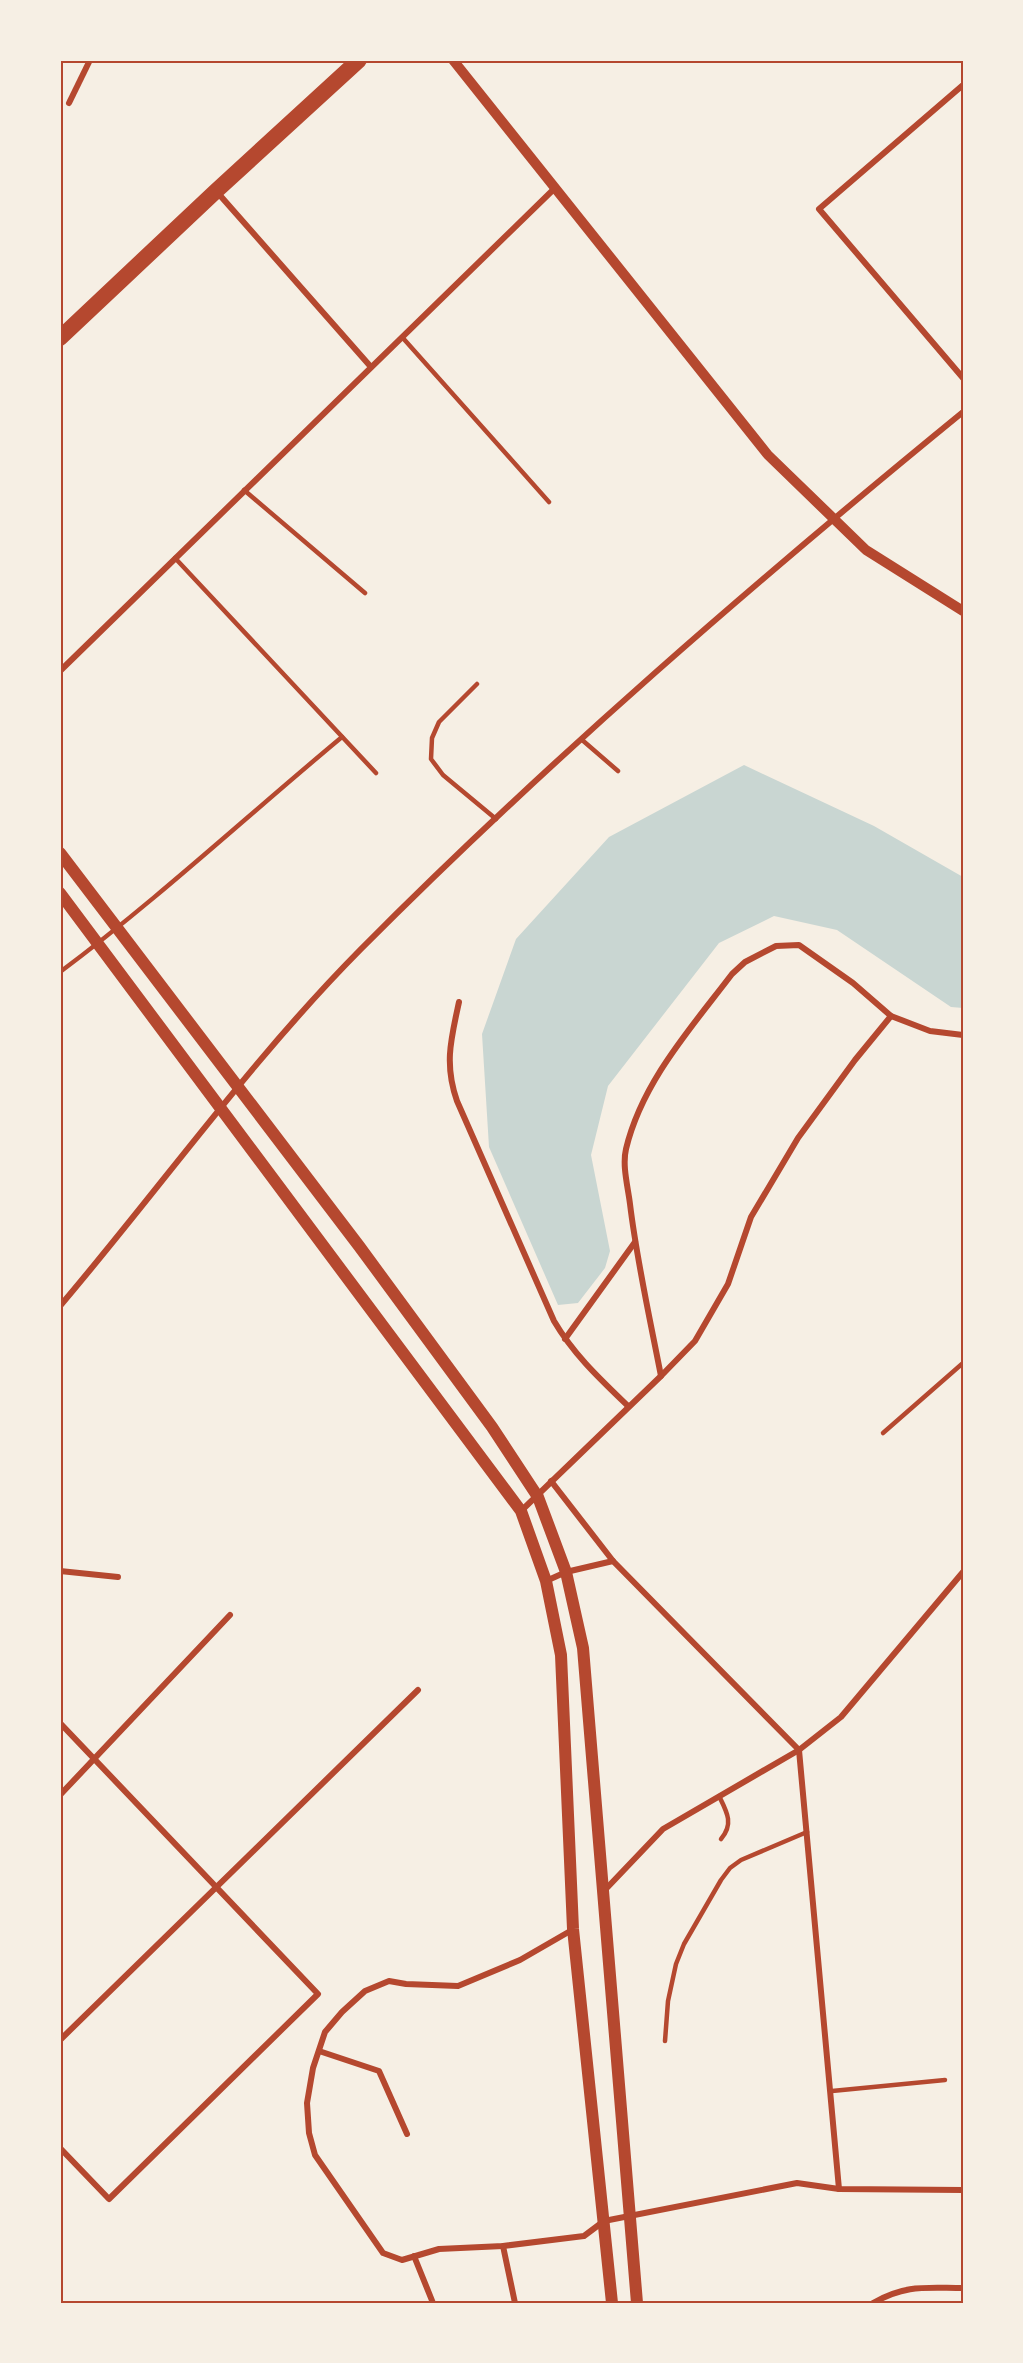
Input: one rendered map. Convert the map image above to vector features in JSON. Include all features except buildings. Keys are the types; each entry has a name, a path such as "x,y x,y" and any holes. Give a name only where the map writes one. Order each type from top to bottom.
{"highway":[{"path":"60,338 359,60"}],"main road":[{"path":"60,853 359,1246 492,1427 538,1497 566,1572 583,1648 637,2303"},
{"path":"60,893 521,1511 546,1581 561,1655 573,1929 612,2303"}],"street":[{"path":"69,103 90,60"},
{"path":"453,60 768,455 866,550 963,611"},
{"path":"963,85 819,209 963,378"},
{"path":"60,671 555,188"},
{"path":"216,191 371,367"},
{"path":"60,1306 237,1086 360,950 544,772 833,518 963,412"},
{"path":"661,1376 635,1242 626,1171 626,1151 640,1110 654,1081 732,974 745,962 776,946 799,945 853,983 891,1016 930,1031 963,1035"},
{"path":"459,1002 449,1045 452,1087 554,1321 565,1340 585,1365 628,1406"},
{"path":"521,1511 538,1497 551,1481 661,1376 694,1341 716,1307 738,1260 751,1217 798,1138 855,1060 891,1016"},
{"path":"565,1340 635,1242"},
{"path":"551,1481 614,1562 799,1750 839,2189"},
{"path":"546,1581 566,1572 614,1562"},
{"path":"60,1571 118,1576"},
{"path":"603,1892 663,1829 799,1750 841,1717 963,1572"},
{"path":"60,1795 230,1615"},
{"path":"60,2040 418,1690"},
{"path":"60,1723 318,1994 109,2199 60,2148"},
{"path":"573,1929 520,1960 458,1986 388,1981 374,1985 342,2012 326,2032 313,2068 307,2103 309,2133 315,2155 383,2253 402,2260 439,2249 502,2246 584,2236 604,2221 797,2183 839,2189 963,2190"},
{"path":"319,2051 379,2071 407,2134"},
{"path":"502,2246 515,2303"},
{"path":"414,2256 433,2303"},
{"path":"873,2303 907,2288 963,2288"}],"lane":[{"path":"402,337 549,502"},
{"path":"244,490 365,593"},
{"path":"175,558 376,773"},
{"path":"477,684 440,722 432,738 431,759 443,775 496,819"},
{"path":"60,972 117,930 263,802 342,737"},
{"path":"581,740 618,771"},
{"path":"883,1433 963,1363"},
{"path":"719,1796 729,1817 729,1826 721,1839"},
{"path":"665,2041 668,2001 676,1964 684,1944 721,1880 730,1868 741,1860 807,1832"},
{"path":"831,2091 945,2080"}],"shaded area":[{"path":"744,765 874,826 963,877 963,1008 951,1007 837,930 774,916 719,943 608,1086 591,1155 610,1251 605,1268 578,1303 558,1305 489,1147 482,1034 516,939 609,837"}]}
